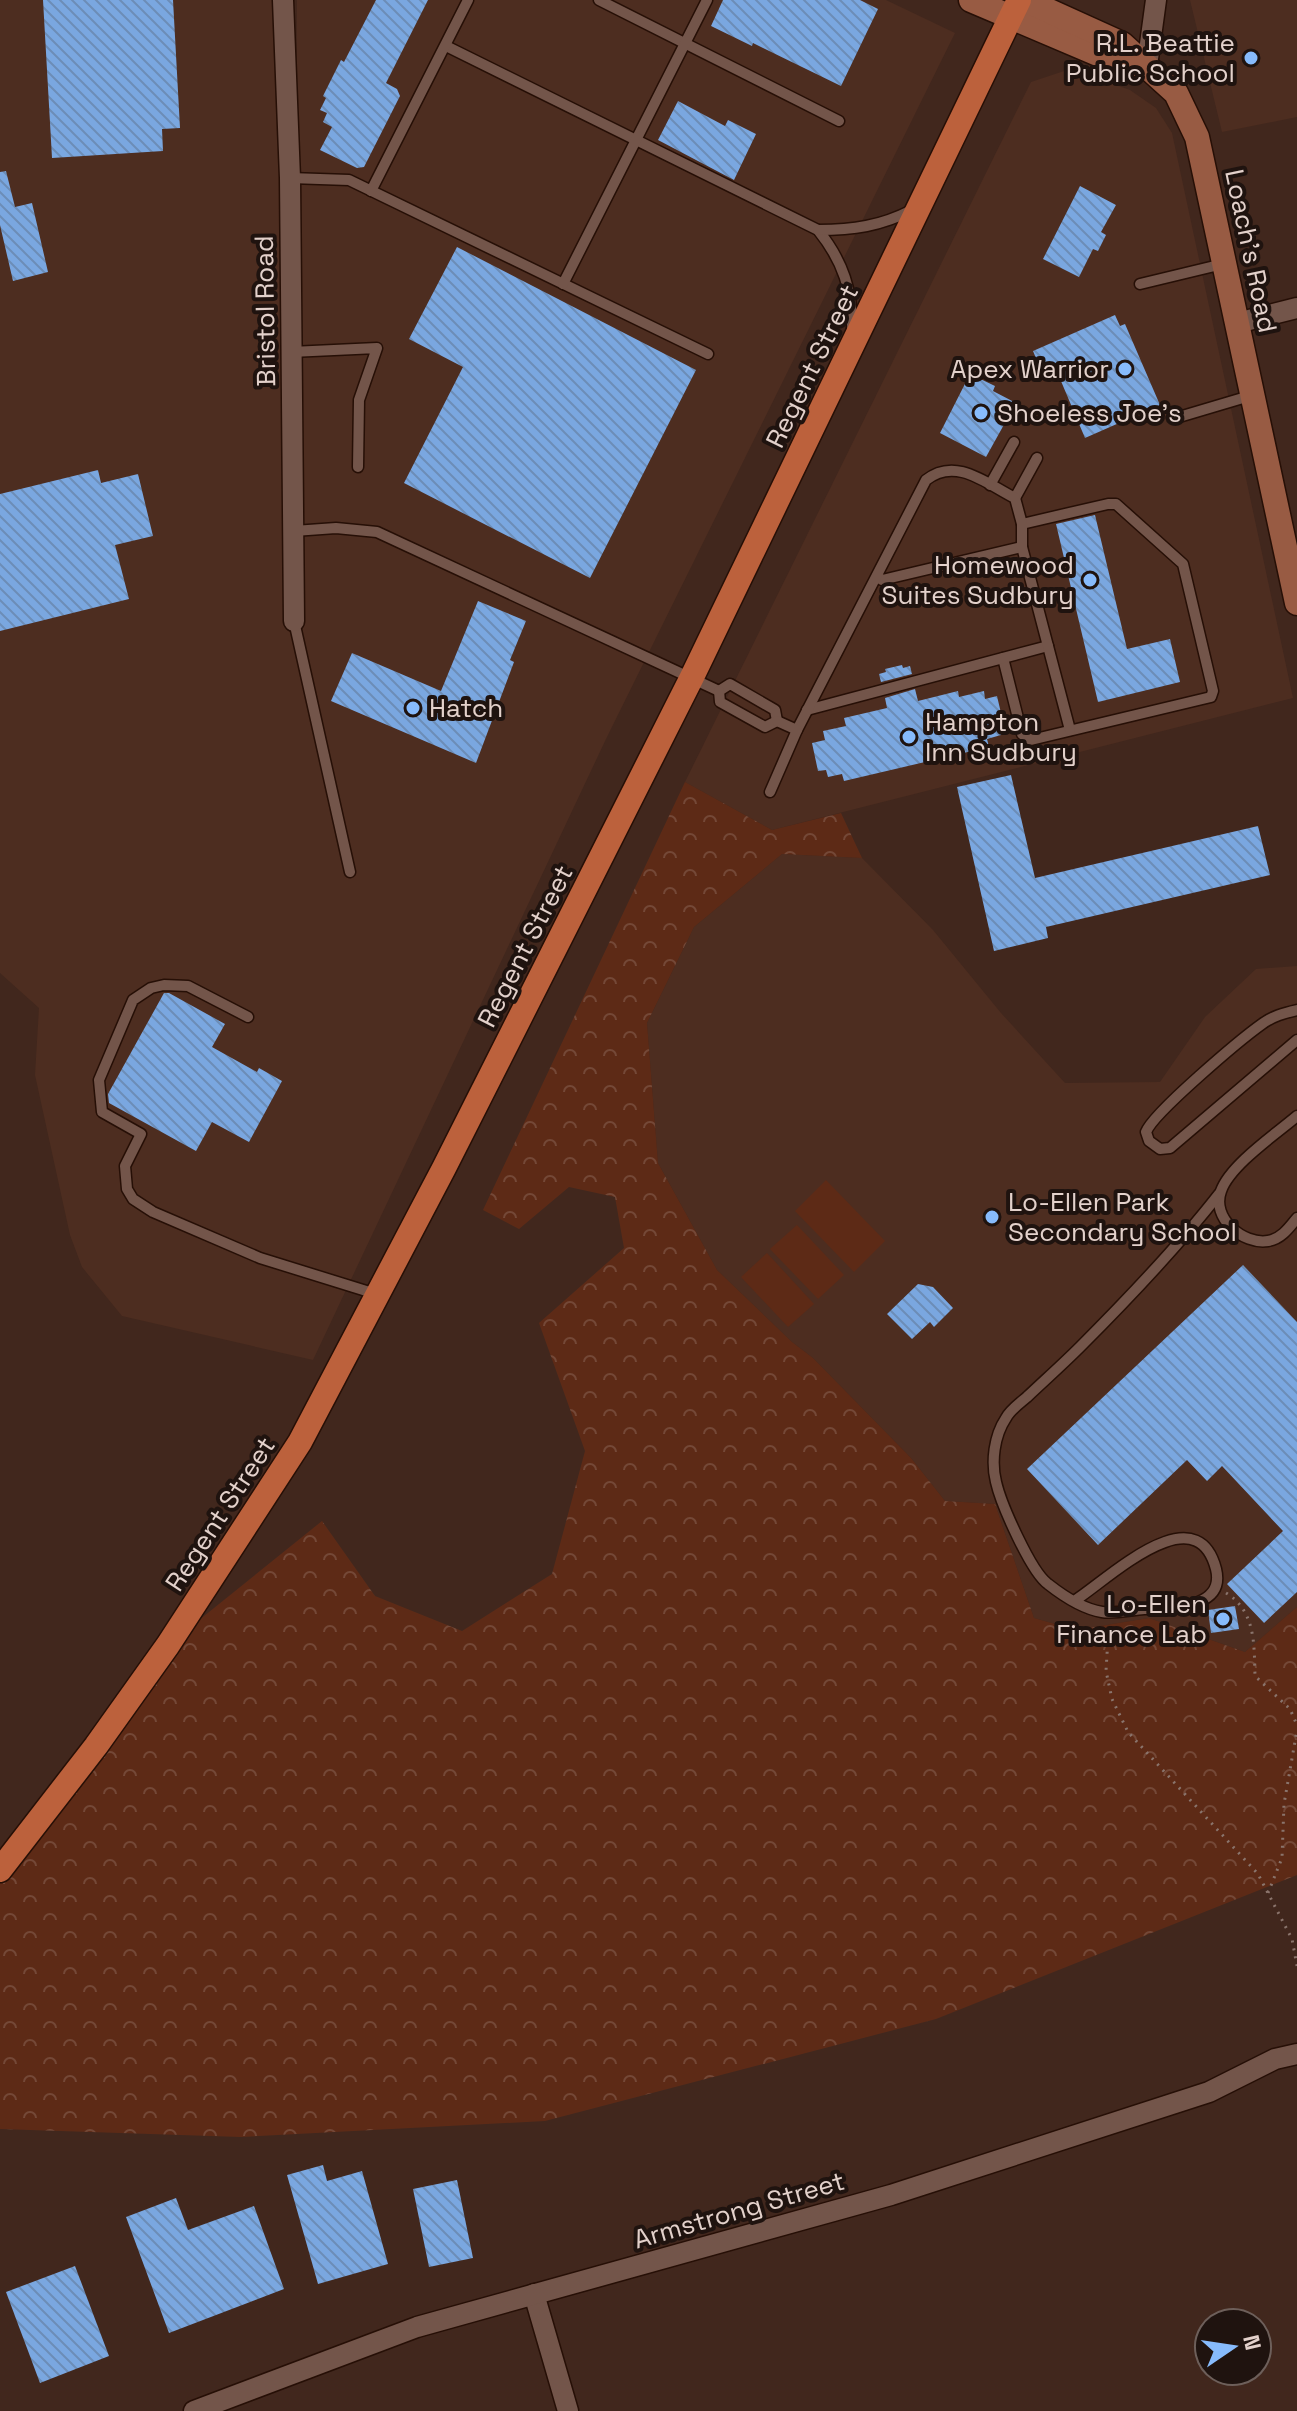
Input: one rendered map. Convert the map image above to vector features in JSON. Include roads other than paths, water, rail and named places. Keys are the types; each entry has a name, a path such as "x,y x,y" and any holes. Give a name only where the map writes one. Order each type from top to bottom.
{"main road":[{"name":"Regent Street","path":"0,1870 96,1746 185,1620 300,1442 692,677 1018,6"}],"street":[{"name":"Bristol Road","path":"283,0 290,178 294,621"},
{"path":"971,0 1018,6 1112,60 1147,66 1156,0"},
{"name":"Loach's Road","path":"1147,66 1176,93 1197,137 1297,603"},
{"path":"1237,323 1297,308"},
{"name":"Armstrong Street","path":"194,2411 417,2327 891,2195 1209,2092 1275,2059 1297,2054"},
{"path":"534,2294 568,2411"}],"lane":[{"path":"371,191 468,0"},
{"path":"599,0 839,121"},
{"path":"563,284 707,0"},
{"path":"446,46 818,230 834,250 847,277 853,308 851,349"},
{"path":"290,178 349,180 708,354"},
{"path":"818,230 876,226 921,205"},
{"path":"1140,284 1225,264"},
{"path":"291,352 377,348 359,400 358,467"},
{"path":"1179,417 1253,395"},
{"path":"990,485 1014,442"},
{"path":"1037,458 1015,498 1022,524 1022,547 1070,730"},
{"path":"770,792 807,710 926,480 946,469 960,470 1015,498"},
{"path":"1003,658 1022,734 1031,740 1211,697 1213,691 1183,564 1116,504 1022,524"},
{"path":"294,531 336,528 377,532 719,691"},
{"path":"877,576 882,580 1022,547"},
{"path":"294,621 350,872"},
{"path":"807,710 1048,646"},
{"path":"719,691 730,684 775,710 777,721"},
{"path":"719,691 720,702 765,727 777,721"},
{"path":"777,721 797,730"},
{"path":"248,1017 188,986 151,988 133,1000 99,1080 102,1112 141,1134 125,1166 127,1189 133,1199 153,1212 260,1258 378,1295"},
{"path":"1297,1010 1279,1014 1263,1023 1192,1083 1154,1118 1146,1132 1149,1141 1160,1149 1170,1148 1297,1040"},
{"path":"1074,1601 1137,1554 1172,1540 1194,1541 1213,1558 1216,1587 1200,1602 1185,1606 1102,1612 1074,1601 1044,1582 1023,1549 996,1482 994,1447 1006,1417 1177,1248 1239,1166 1297,1116"},
{"path":"1219,1194 1221,1211 1233,1231 1252,1241 1271,1241 1285,1233 1297,1218"}],"place":[{"name":"R.L. Beattie Public School","path":"1251,58"},
{"name":"Apex Warrior","path":"1125,369"},
{"name":"Shoeless Joe's","path":"981,413"},
{"name":"Homewood Suites Sudbury","path":"1090,580"},
{"name":"Hatch","path":"413,708"},
{"name":"Hampton Inn Sudbury","path":"909,737"},
{"name":"Lo-Ellen Park Secondary School","path":"992,1217"},
{"name":"Lo-Ellen Finance Lab","path":"1223,1619"}]}
